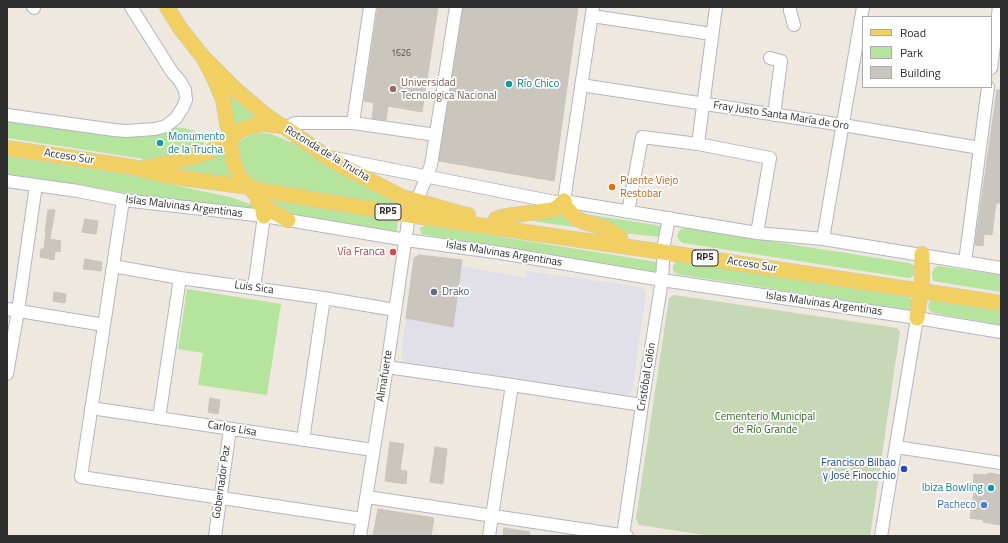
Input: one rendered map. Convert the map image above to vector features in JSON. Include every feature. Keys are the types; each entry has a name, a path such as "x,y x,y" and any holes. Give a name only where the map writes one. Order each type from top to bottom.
{"main road":[{"name":"RP5","path":"167,7 180,28 203,57 237,91 267,116 284,127"},
{"name":"RP5","path":"203,57 223,99 231,139 233,162 241,178 248,187 409,215 417,201"},
{"name":"Rotonda de la Trucha","path":"231,139 239,131 252,126 263,124 284,127 324,155 361,176 402,196 417,201"},
{"name":"Acceso Sur","path":"132,167 161,165 194,157 209,152 231,139"},
{"name":"Acceso Sur","path":"7,148 132,167 168,176 248,187"},
{"path":"199,181 241,194 263,211 288,220"},
{"path":"248,187 258,197 263,211"},
{"name":"Acceso Sur","path":"417,201 462,214 620,237 664,248"},
{"path":"496,219 506,216 554,210 564,201 566,208 576,218 605,228 620,237"},
{"name":"Acceso Sur","path":"409,215 664,248 922,287 1001,296"},
{"path":"917,318 922,287 922,254"},
{"name":"Acceso Sur","path":"922,287 1001,303"}],"street":[{"path":"7,115 114,130 155,129 166,126 176,118 183,108 186,100 185,90 166,64 131,7"},
{"path":"353,123 370,7"},
{"path":"417,201 431,165 456,7"},
{"path":"698,144 716,7"},
{"path":"790,7 794,25"},
{"path":"823,239 863,7"},
{"path":"992,60 999,7"},
{"path":"564,201 592,12 712,34"},
{"path":"770,58 781,61 774,115"},
{"name":"Fray Justo Santa María de Oro","path":"581,85 843,125 980,148"},
{"path":"965,262 988,88"},
{"path":"284,127 295,123 353,123 436,135"},
{"path":"628,212 642,137 698,144 770,158 757,233"},
{"path":"324,155 337,159 556,202 564,201 757,233 823,239 1001,268"},
{"name":"Islas Malvinas Argentinas","path":"7,181 78,191 123,200 263,211"},
{"path":"7,374 13,310 36,185"},
{"path":"123,200 81,477 362,520"},
{"path":"254,288 263,211"},
{"name":"Almafuerte","path":"360,536 409,215"},
{"name":"Cristóbal Colón","path":"624,536 642,405 662,280 664,248 669,218"},
{"name":"Islas Malvinas Argentinas","path":"288,220 406,240 501,253 662,280 1001,332"},
{"name":"Luis Sica","path":"113,266 180,278 324,298 395,310"},
{"path":"159,418 180,278"},
{"path":"303,440 324,298"},
{"path":"13,310 104,325"},
{"path":"881,536 917,318"},
{"path":"387,367 642,405"},
{"path":"489,536 512,385"},
{"name":"Carlos Lisa","path":"91,408 373,450"},
{"name":"Gobernador Paz","path":"215,536 230,429"},
{"path":"896,447 1001,464"},
{"path":"366,497 624,536"}],"shaded area":[{"path":"461,266 526,278 526,271 642,287 646,293 632,391 627,396 404,362 401,357 406,318 453,327"}],"green space":[{"path":"224,87 263,121 232,128"},
{"path":"7,119 130,135 168,127 184,128 197,132 206,138 203,145 192,150 151,160 7,138"},
{"path":"259,133 271,134 295,144 343,174 399,202 400,206 264,184 251,180 240,169 238,145 240,141 245,138"},
{"path":"226,146 228,165 233,182 166,169"},
{"path":"7,156 137,176 234,198 257,207 261,212 7,174"},
{"path":"262,197 398,218 397,229 394,233 301,217 286,212"},
{"path":"585,214 662,226 661,237 622,233"},
{"path":"565,215 581,228 532,221 556,216"},
{"path":"428,225 657,262 655,274 421,234 420,228"},
{"path":"687,228 909,263 915,266 918,273 908,278 683,243 679,240 677,235 681,229"},
{"path":"679,261 908,297 913,300 911,310 907,310 677,274 673,271 673,266"},
{"path":"938,266 1001,275 1001,292 933,281 932,273 934,268"},
{"path":"187,289 281,304 267,395 198,385 203,353 178,349"},
{"name":"Cementerio Municipal de Río Grande","path":"674,295 897,328 900,332 870,536 711,536 639,525 636,519 669,298"},
{"path":"937,299 1001,309 1001,325 934,313 929,310 928,305 931,300"}],"building":[{"path":"378,7 438,7 422,112 388,106 386,120 372,118 374,103 364,101"},
{"name":"Río Chico","path":"463,7 578,7 554,181 439,161"},
{"path":"997,90 1001,90 1001,203 996,203 992,235 984,234 983,246 975,245"},
{"path":"48,210 55,210 50,239 61,241 60,252 55,251 54,260 40,257 41,249 44,249"},
{"path":"85,219 98,221 96,234 82,232"},
{"name":"Drako","path":"419,255 462,260 453,327 406,318 414,258"},
{"path":"85,259 102,262 101,271 83,269"},
{"path":"54,292 66,294 65,303 53,301"},
{"path":"210,398 220,400 218,414 208,412"},
{"path":"390,442 404,444 400,470 407,471 406,484 385,481"},
{"path":"435,447 447,449 443,484 430,482"},
{"path":"990,473 1001,475 1001,525 970,518 975,486 973,486 974,474 985,475"},
{"path":"378,509 434,518 431,536 373,536"},
{"path":"504,528 530,532 529,536 503,536"}],"place":[{"name":"Río Chico","path":"509,84"},
{"name":"Universidad Tecnologica Nacional","path":"393,89"},
{"name":"Monumento de la Trucha","path":"160,143"},
{"name":"Puente Viejo Restobar","path":"612,187"},
{"name":"Vía Franca","path":"393,252"},
{"name":"Drako","path":"434,292"},
{"name":"Francisco Bilbao y José Finocchio","path":"904,469"},
{"name":"Ibiza Bowling","path":"991,488"},
{"name":"Pacheco","path":"984,505"}]}
